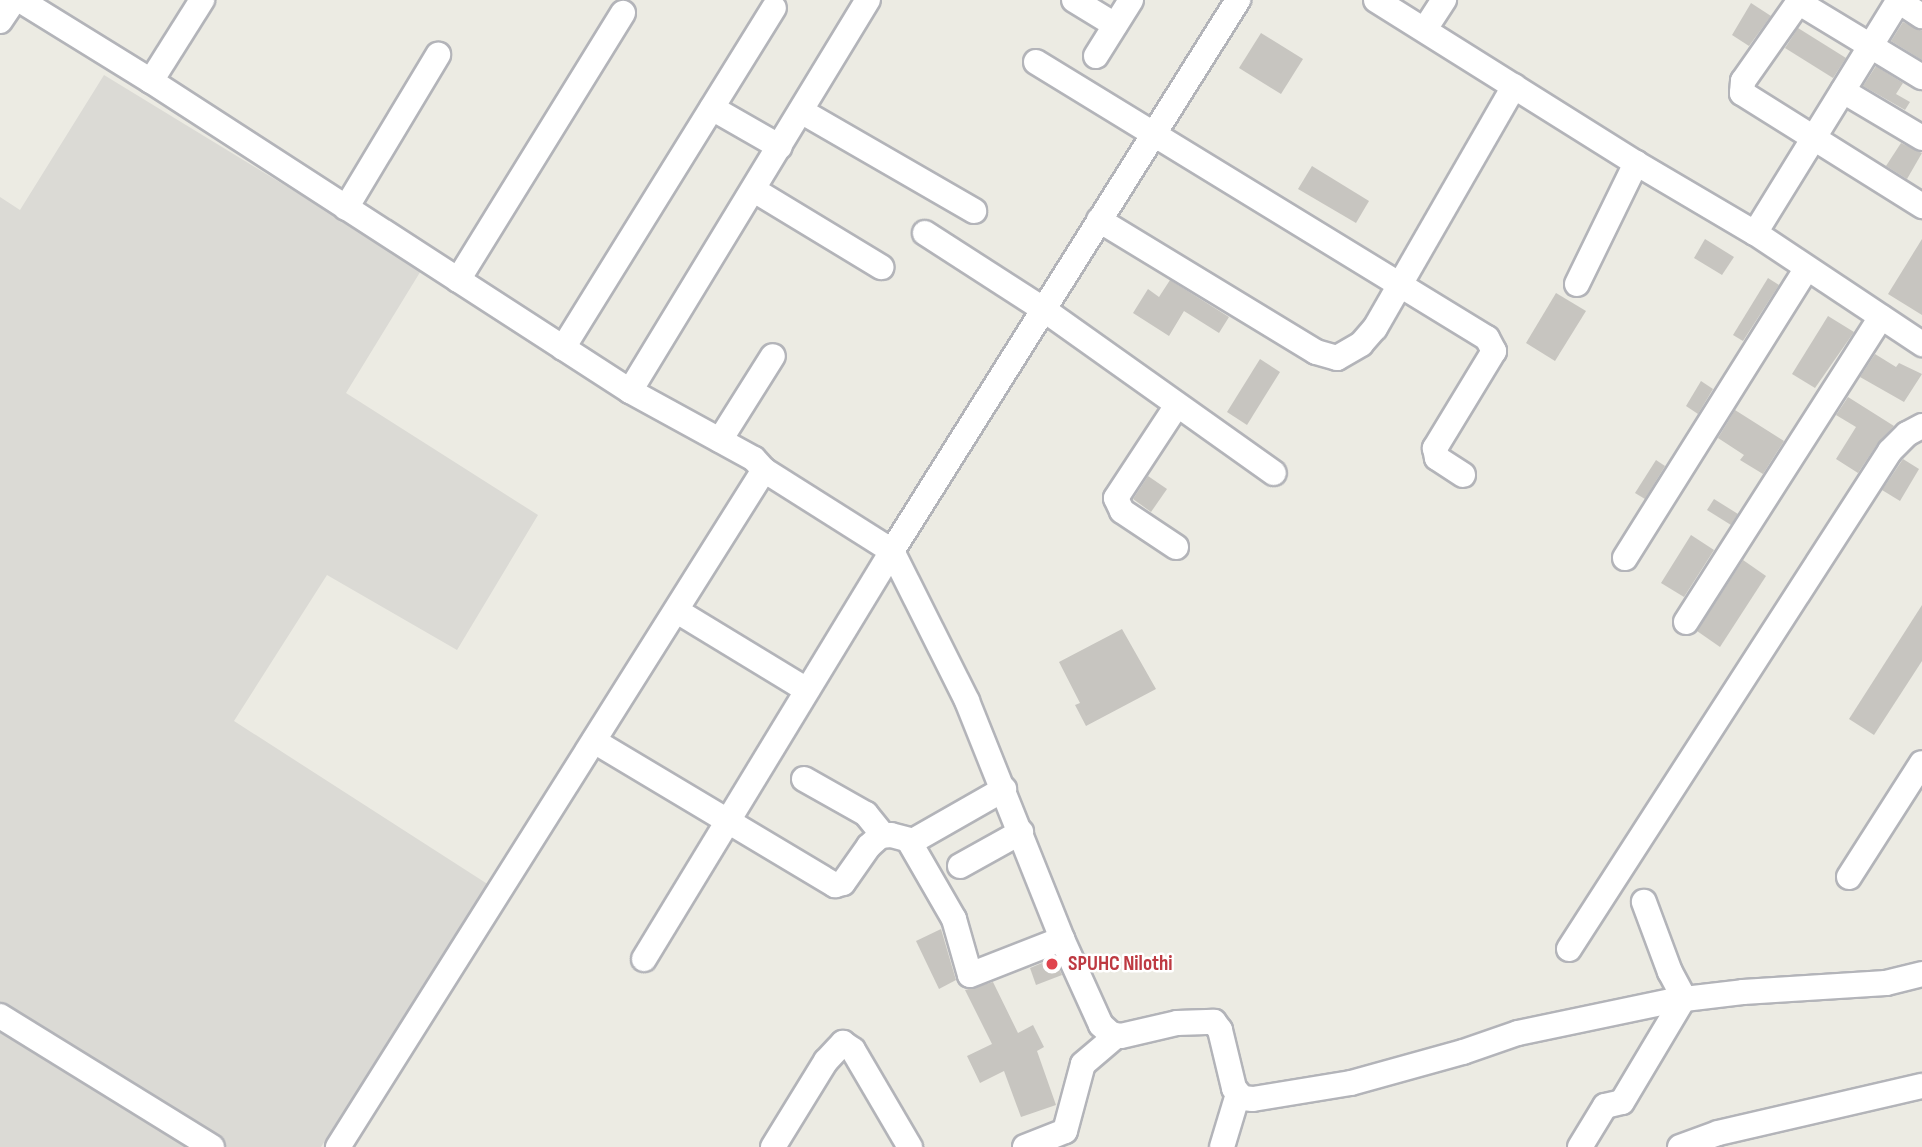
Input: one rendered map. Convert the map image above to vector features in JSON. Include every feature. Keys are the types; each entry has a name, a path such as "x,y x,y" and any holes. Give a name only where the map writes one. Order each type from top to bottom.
{"street":[{"path":"0,21 14,0"},
{"path":"20,0 151,81 630,391 754,458 764,470 892,551 956,676 1004,789 1062,939 1101,1025 1116,1036"},
{"path":"151,81 202,0"},
{"path":"630,391 868,0"},
{"path":"1074,0 1115,26"},
{"path":"1096,56 1131,0"},
{"path":"1376,0 1636,163 1755,233 1922,344"},
{"path":"1425,29 1444,0"},
{"path":"1755,233 1898,0 1922,16"},
{"path":"1922,77 1799,1 1743,81 1741,89 1747,98 1922,205"},
{"path":"644,959 892,551 1154,134 1233,2"},
{"path":"563,348 774,8"},
{"path":"458,280 623,13"},
{"path":"346,208 438,55"},
{"path":"1035,62 1401,283 1482,335 1494,347 1435,448 1437,458 1463,475"},
{"path":"1099,220 1326,357 1338,358 1361,344 1375,328 1514,86"},
{"path":"1843,91 1922,138"},
{"path":"712,108 780,148"},
{"path":"801,111 974,211"},
{"path":"1577,284 1636,163"},
{"path":"754,190 881,267"},
{"path":"925,233 1043,310 1275,472"},
{"path":"1625,558 1806,269"},
{"path":"1686,622 1881,317"},
{"path":"720,440 773,356"},
{"path":"1176,547 1122,511 1116,498 1177,405"},
{"path":"1569,949 1890,451 1907,433 1922,426"},
{"path":"338,1147 764,470"},
{"path":"677,611 807,690"},
{"path":"594,741 835,885 845,881 869,846 883,835"},
{"path":"1849,877 1922,763"},
{"path":"804,779 866,814 883,835 909,841 923,837 1004,789"},
{"path":"960,866 1021,832"},
{"path":"909,841 954,919 970,975 1062,939"},
{"path":"1644,902 1670,972 1684,998"},
{"path":"1238,1094 1253,1099 1351,1083 1463,1052 1518,1033 1684,998 1886,983 1922,974"},
{"path":"1580,1147 1605,1106 1622,1102 1684,998"},
{"path":"0,1016 212,1147"},
{"path":"1025,1147 1065,1131 1083,1064 1116,1036 1177,1023 1214,1022 1220,1030 1238,1094 1222,1147"},
{"path":"773,1147 826,1061 843,1044 853,1050 910,1147"},
{"path":"1680,1147 1718,1133 1922,1086"}],"shaded area":[{"path":"104,75 422,269 346,393 538,515 457,650 327,575 234,721 489,885 321,1147 0,1147 0,197 20,210"}],"building":[{"path":"1751,3 1771,16 1749,46 1732,35"},
{"path":"1903,22 1922,31 1922,60 1891,41"},
{"path":"1798,28 1846,58 1833,78 1785,48"},
{"path":"1261,33 1303,59 1281,94 1239,68"},
{"path":"1876,66 1903,83 1896,94 1910,102 1905,110 1863,86"},
{"path":"1901,143 1922,153 1907,179 1886,166"},
{"path":"1312,166 1369,201 1356,223 1298,189"},
{"path":"1705,239 1734,257 1722,275 1694,258"},
{"path":"1922,239 1922,315 1888,294"},
{"path":"1768,278 1779,285 1743,341 1733,335"},
{"path":"1170,280 1229,317 1219,333 1184,311 1169,336 1133,313 1148,289 1159,297"},
{"path":"1556,293 1586,311 1555,361 1526,343"},
{"path":"1828,316 1854,332 1815,388 1792,374"},
{"path":"1875,354 1896,367 1899,363 1922,374 1904,402 1860,377"},
{"path":"1260,359 1280,372 1247,425 1227,412"},
{"path":"1701,381 1713,389 1698,414 1686,406"},
{"path":"1848,397 1894,426 1878,443 1858,473 1836,459 1856,427 1836,415"},
{"path":"1735,410 1784,441 1763,474 1740,460 1744,455 1718,438"},
{"path":"1903,459 1919,469 1900,501 1882,490"},
{"path":"1656,460 1665,466 1645,499 1635,493"},
{"path":"1148,476 1167,489 1151,512 1133,499"},
{"path":"1714,499 1738,514 1731,525 1707,510"},
{"path":"1691,535 1714,550 1684,597 1661,583"},
{"path":"1743,560 1766,576 1720,647 1697,631"},
{"path":"1922,605 1922,661 1874,735 1849,719"},
{"path":"1122,629 1156,689 1086,726 1075,705 1080,703 1059,662"},
{"path":"941,929 956,980 939,989 916,941"},
{"path":"1054,958 1062,975 1036,985 1030,968"},
{"path":"993,982 1018,1033 1033,1025 1044,1047 1037,1051 1056,1105 1021,1117 1004,1071 980,1083 967,1056 992,1044 965,990"}],"place":[{"name":"SPUHC Nilothi","path":"1052,964"}]}
